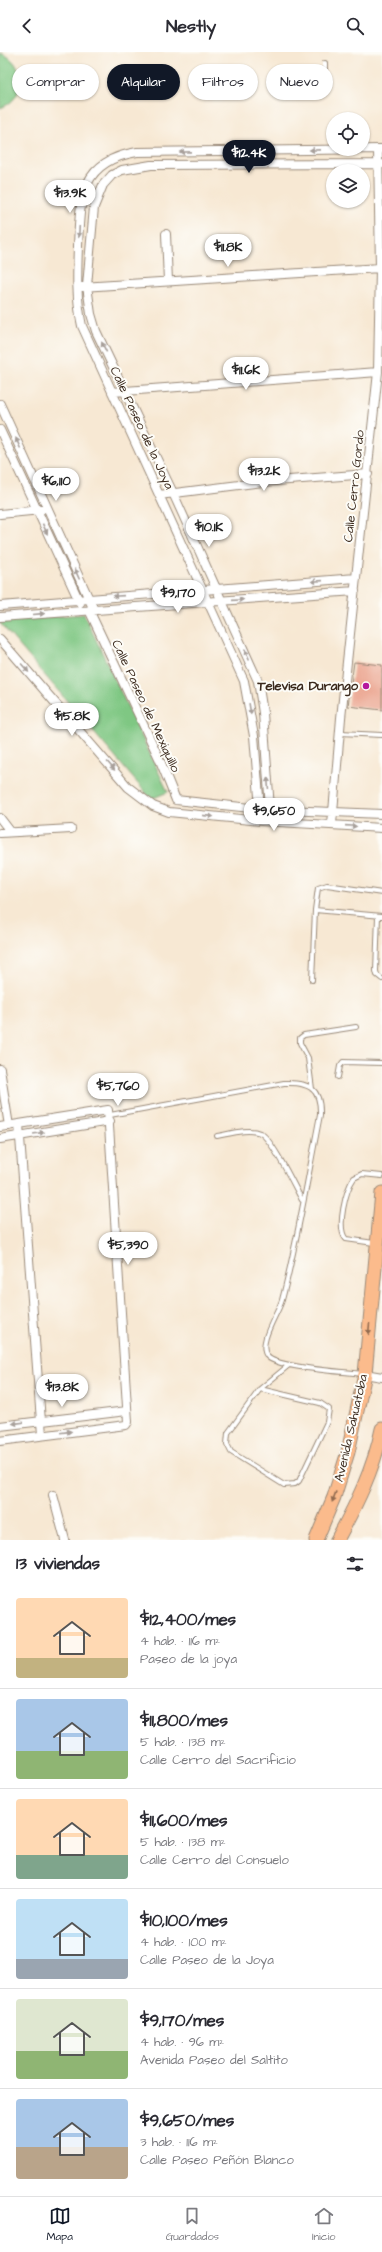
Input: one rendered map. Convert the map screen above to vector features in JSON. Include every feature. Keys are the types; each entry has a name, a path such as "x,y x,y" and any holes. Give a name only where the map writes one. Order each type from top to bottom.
{"main road":[{"name":"Avenida Sahuatoba","path":"316,1540 334,1497 348,1452 365,1374 382,1193"},
{"name":"Avenida Sahuatoba","path":"337,1540 359,1499 379,1445 382,1429"}],"street":[{"path":"380,149 206,152 206,164 380,164"},
{"name":"Calle Cerro Gordo","path":"332,824 354,591 378,372 381,268 380,149"},
{"name":"Calle Paseo de la Joya","path":"206,152 137,152 118,155 108,160 91,178 80,206 76,287 82,326 241,672 247,691 254,736 261,821"},
{"name":"Calle Paseo de la Joya","path":"206,164 151,165 122,170 112,175 103,185 94,207 87,286 96,331 173,493 258,681 263,713 271,822"},
{"path":"166,234 168,281"},
{"path":"76,287 381,268"},
{"path":"112,392 378,372"},
{"name":"Calle Paseo de Mexiquillo","path":"0,404 4,422 48,510 88,598 89,610"},
{"name":"Calle Paseo de Mexiquillo","path":"0,430 36,511 78,599 89,610 159,758 176,800"},
{"path":"159,495 263,482 368,474"},
{"path":"0,514 48,510"},
{"path":"0,606 356,578"},
{"path":"0,617 354,591"},
{"path":"0,639 128,786 153,806 169,812 271,822 332,824 382,828"},
{"path":"169,812 176,800 260,809 382,814"},
{"path":"0,818 10,831"},
{"path":"0,832 71,829"},
{"path":"0,1069 4,1126 109,1115"},
{"path":"0,1138 21,1136 109,1115"},
{"path":"0,1441 126,1425 127,1411 109,1115"},
{"path":"19,1124 42,1435"},
{"path":"365,1374 382,1377"},
{"path":"0,1426 127,1411"},
{"path":"53,1495 65,1540"}],"lane":[{"path":"340,733 382,735"},
{"path":"312,980 316,892 321,886 327,885 382,893"},
{"path":"315,910 380,916 376,971 377,975 382,979"},
{"path":"312,1089 308,1058 300,1043 300,1038 304,1035 356,1027"},
{"path":"338,1078 340,1066 343,1062 382,1063"},
{"path":"109,1115 284,1083 298,1082 312,1089 318,1095 321,1104 320,1115 282,1301 265,1340 264,1347 266,1355 278,1364 365,1374"},
{"path":"217,1136 253,1131 263,1135 271,1145 303,1200"},
{"path":"377,1243 346,1239 342,1232 342,1222 345,1201 354,1178 362,1174 382,1176"},
{"path":"260,1389 320,1403 329,1409 327,1422 299,1481 295,1484 284,1486 231,1452 227,1444 228,1433 260,1389 289,1366"}],"green space":[{"path":"0,53 9,57 15,64 12,64 12,100 9,104 0,108"},
{"path":"84,614 168,792 151,799 0,623 0,621"}],"building":[{"name":"Televisa Durango","path":"354,662 382,665 382,710 348,706"}],"place":[{"name":"Televisa Durango","path":"366,686"}]}
